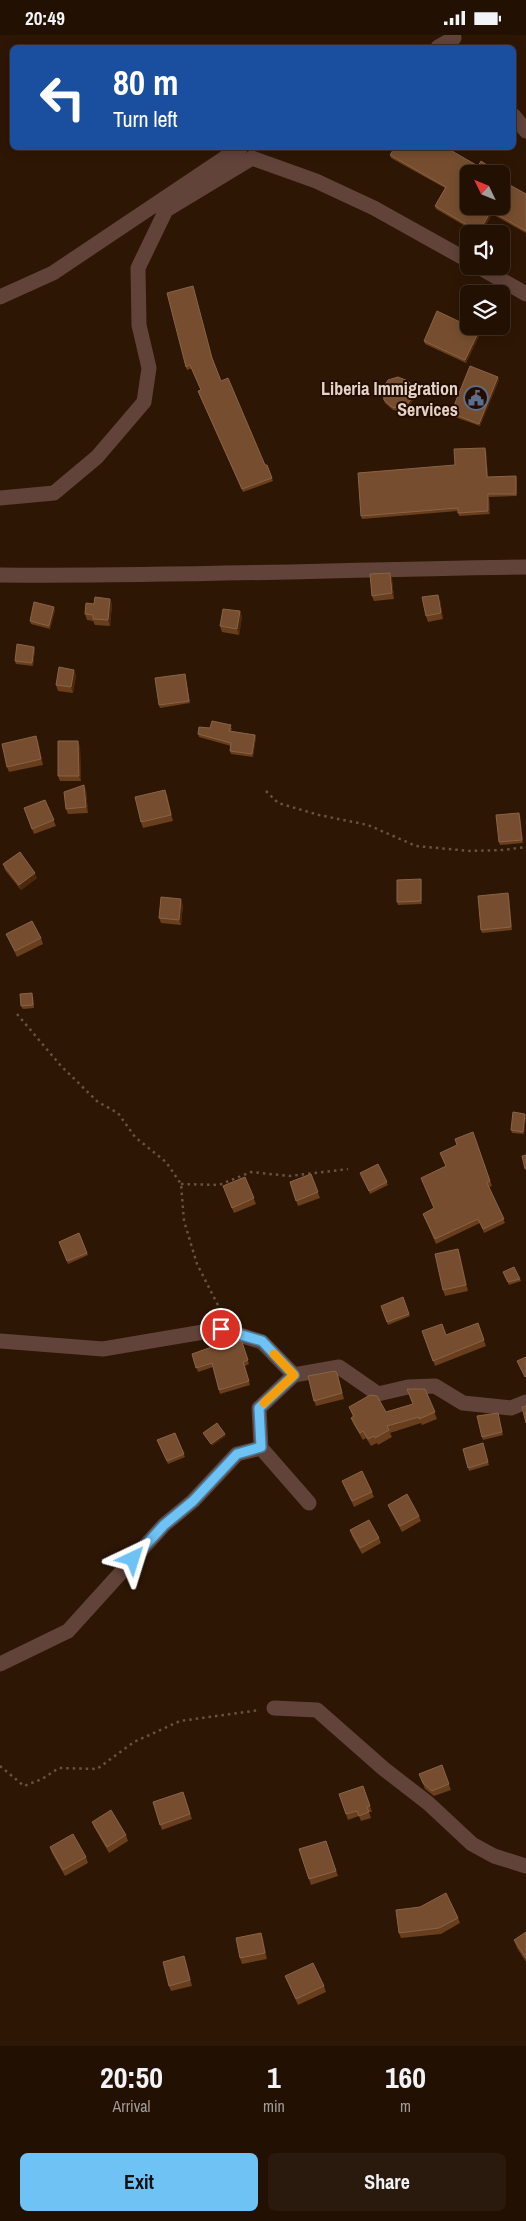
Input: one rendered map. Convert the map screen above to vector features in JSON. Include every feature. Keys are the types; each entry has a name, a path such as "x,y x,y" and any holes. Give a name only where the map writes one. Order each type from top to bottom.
{"street":[{"path":"443,45 455,40"},
{"path":"516,118 526,131"},
{"path":"0,297 53,273 237,150"},
{"path":"0,498 54,493 96,457 144,402 149,368 139,325 138,268 166,210 252,158 316,181 374,208 460,256"},
{"path":"493,275 526,293"},
{"path":"0,575 119,576 366,569 526,567"},
{"path":"0,1341 103,1349 221,1329 262,1341 294,1375"},
{"path":"309,1503 261,1447 259,1408 294,1375 339,1367 378,1394 408,1387 435,1386 463,1403 511,1408 526,1402"},
{"path":"0,1664 68,1631 164,1525 193,1501 237,1454 261,1447"},
{"path":"274,1708 317,1710 384,1769 428,1803 472,1844 494,1856 526,1866"}],"path":[{"path":"266,791 278,803 319,815 368,825 416,846 470,851 526,847"},
{"path":"17,1014 61,1065 98,1102 118,1113 135,1137 166,1162 182,1183 184,1221 197,1264 223,1313 221,1329"},
{"path":"182,1183 219,1185 251,1172 290,1176 348,1169"},
{"path":"0,1766 24,1786 42,1779 59,1768 97,1769 134,1742 180,1721 274,1708"}],"building":[{"path":"393,150 450,150 476,165 460,165 460,215 489,215 483,225 467,225 435,206 446,187 390,155"},
{"path":"481,161 487,165 479,165"},
{"path":"510,185 526,194 526,231 498,215 510,215"},
{"path":"193,286 212,358 221,381 228,378 272,478 242,489 198,391 201,390 190,365 186,367 167,293"},
{"path":"437,311 460,322 460,335 477,335 465,360 424,341"},
{"name":"Liberia Immigration Services","path":"470,366 498,377 479,424 451,413"},
{"path":"398,377 412,385 413,396 407,405 397,408 392,407 384,400 383,389 388,380"},
{"path":"485,448 487,477 516,476 516,494 488,494 488,511 458,513 458,508 361,516 358,473 455,465 454,449"},
{"path":"390,573 392,593 372,596 370,574"},
{"path":"438,595 441,613 426,616 422,597"},
{"path":"95,597 110,599 108,620 93,619 93,615 85,614 86,603 94,604"},
{"path":"34,602 54,607 49,626 30,621"},
{"path":"223,609 240,611 237,629 220,626"},
{"path":"17,644 34,647 32,663 15,661"},
{"path":"59,667 74,670 71,687 56,685"},
{"path":"185,674 189,701 159,705 155,678"},
{"path":"212,721 231,725 229,731 255,735 252,754 230,751 231,743 198,734 199,727 210,728"},
{"path":"36,736 41,759 7,767 2,744"},
{"path":"58,741 78,741 79,776 58,776"},
{"path":"84,785 86,807 66,809 64,792"},
{"path":"165,790 171,815 141,822 135,797"},
{"path":"45,800 54,820 32,829 24,808"},
{"path":"519,813 522,840 499,842 496,815"},
{"path":"20,852 35,873 19,885 3,864"},
{"path":"421,879 421,901 397,902 397,880"},
{"path":"508,893 511,927 481,930 478,896"},
{"path":"161,897 181,899 179,920 159,918"},
{"path":"32,921 41,938 15,951 6,934"},
{"path":"32,993 33,1005 21,1006 20,994"},
{"path":"513,1112 525,1114 523,1132 511,1130"},
{"path":"473,1132 490,1181 487,1183 504,1219 483,1229 478,1219 435,1239 423,1214 434,1208 421,1178 446,1166 440,1153 457,1145 455,1139"},
{"path":"526,1155 526,1169 525,1169 522,1156"},
{"path":"378,1164 387,1182 369,1191 360,1173"},
{"path":"311,1174 318,1192 296,1201 290,1182"},
{"path":"245,1177 254,1198 232,1208 223,1186"},
{"path":"79,1233 87,1253 67,1261 59,1242"},
{"path":"458,1249 466,1285 443,1290 435,1254"},
{"path":"514,1267 520,1279 508,1282 503,1272"},
{"path":"403,1297 409,1314 387,1322 381,1306"},
{"path":"478,1323 484,1340 433,1361 422,1331 442,1324 446,1335"},
{"path":"234,1339 242,1342 248,1360 243,1362 249,1381 219,1390 212,1363 196,1368 192,1354"},
{"path":"526,1357 526,1376 525,1377 517,1361"},
{"path":"335,1371 342,1393 314,1401 308,1376"},
{"path":"407,1389 425,1389 435,1412 419,1419 419,1417 387,1426 389,1430 375,1438 374,1436 368,1439 363,1431 360,1433 351,1418 354,1416 349,1407 370,1395 377,1396 386,1412 413,1404"},
{"path":"526,1406 526,1423 522,1407"},
{"path":"498,1413 502,1432 482,1437 477,1416"},
{"path":"217,1423 225,1434 211,1444 203,1433"},
{"path":"175,1433 184,1454 167,1461 157,1440"},
{"path":"483,1443 488,1462 468,1468 463,1449"},
{"path":"362,1471 372,1492 352,1501 342,1481"},
{"path":"407,1494 419,1516 400,1526 388,1505"},
{"path":"369,1520 379,1538 360,1548 350,1530"},
{"path":"442,1765 449,1784 432,1791 423,1783 419,1774"},
{"path":"363,1786 370,1806 367,1807 369,1812 359,1816 357,1811 346,1814 339,1794"},
{"path":"183,1792 190,1814 160,1825 153,1802"},
{"path":"111,1810 126,1835 107,1847 92,1822"},
{"path":"73,1834 86,1857 63,1870 50,1847"},
{"path":"326,1841 336,1871 309,1879 299,1849"},
{"path":"446,1893 458,1918 439,1928 399,1933 396,1910 420,1907"},
{"path":"526,1932 526,1958 514,1940"},
{"path":"261,1933 265,1953 240,1958 236,1938"},
{"path":"184,1956 190,1980 169,1986 163,1962"},
{"path":"313,1963 324,1986 296,1999 285,1976"}],"slow traffic":[{"path":"264,1403 294,1375 274,1354"}],"place":[{"name":"Liberia Immigration Services","path":"476,398"}],"route":[{"path":"133,1559 164,1525 193,1501 237,1454 261,1447 259,1408 294,1375 262,1341 221,1329"}]}
